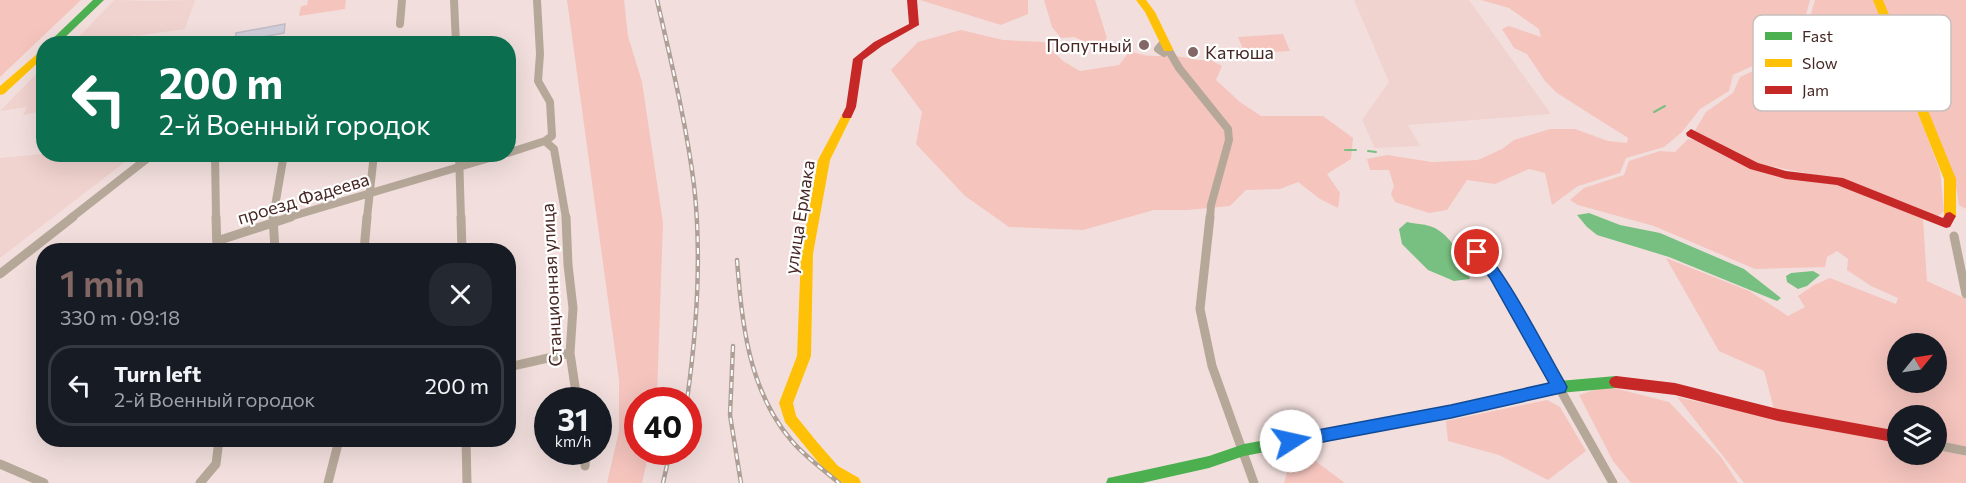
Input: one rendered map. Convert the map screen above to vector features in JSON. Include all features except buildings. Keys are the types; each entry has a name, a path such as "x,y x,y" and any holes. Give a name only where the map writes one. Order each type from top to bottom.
{"street":[{"path":"61,36 99,0"},
{"path":"400,24 402,0"},
{"path":"454,0 456,36"},
{"path":"516,150 545,141 552,136 549,97 538,81 540,54 537,0"},
{"name":"улица Ермака","path":"854,483 832,470 790,418 786,403 804,356 807,254 824,160 851,107 858,59 878,44 914,26 912,0"},
{"path":"1141,0 1150,12 1179,68 1228,129 1229,140 1211,205 1200,309 1212,366 1254,483"},
{"path":"1878,0 1884,15"},
{"path":"0,92 36,58"},
{"path":"1691,133 1754,166 1786,175 1839,181 1946,224 1950,215 1950,179 1923,111"},
{"name":"Станционная улица","path":"545,141 554,149 566,209 568,266 573,308 570,353 575,387"},
{"path":"40,243 143,162"},
{"path":"215,162 217,243"},
{"path":"274,243 273,222 283,162"},
{"path":"365,243 373,162"},
{"path":"460,162 462,243"},
{"name":"проезд Фадеева","path":"224,243 273,222 474,162"},
{"path":"1954,236 1966,294"},
{"path":"0,274 36,246"},
{"path":"1477,252 1495,274 1613,483"},
{"path":"516,365 570,353"},
{"path":"1113,483 1209,462 1244,450 1440,413 1559,387 1610,381 1675,389 1778,415 1887,435"},
{"path":"200,483 217,465 220,447"},
{"path":"328,483 337,447"},
{"path":"466,447 467,483"},
{"path":"1947,447 1966,451"},
{"path":"0,464 39,482"}],"shaded area":[{"path":"0,0 81,0 43,36 36,36 36,43 0,77"},
{"path":"114,0 195,0 185,29 135,36 135,34 132,36 80,36"},
{"path":"308,0 346,0 345,9 299,16 301,6 307,5"},
{"path":"567,0 624,0 628,36 642,82 663,223 657,387 624,387 624,465 646,465 642,483 607,483 619,431 619,380"},
{"path":"920,0 1028,0 1028,14 1001,25"},
{"path":"1044,0 1095,0 1107,38 1098,47 1074,37 1061,38 1052,27"},
{"path":"1354,0 1469,0 1551,114 1408,125 1420,146 1375,148 1362,120 1389,82"},
{"path":"1481,0 1810,0 1806,15 1753,15 1753,66 1733,75 1729,91 1700,109 1682,132 1664,147 1626,158 1620,173 1578,186 1552,205 1545,173 1529,169 1495,184 1467,180 1447,210 1429,213 1395,202 1391,194 1394,186 1389,170 1370,170 1367,159 1387,155 1432,162 1478,160 1502,149 1514,140 1550,129 1575,129 1608,141 1627,143 1628,138 1557,93 1545,81 1527,54 1514,48 1502,29 1509,26 1541,37 1539,29 1509,8"},
{"path":"1815,0 1875,0 1881,15 1811,15"},
{"path":"1882,0 1966,0 1966,209 1959,205 1955,179 1927,111 1951,111 1951,15 1888,15"},
{"path":"961,30 1003,40 1044,42 1063,61 1080,71 1119,65 1130,51 1151,56 1209,59 1222,66 1216,80 1240,102 1261,116 1323,116 1353,138 1351,159 1327,174 1340,193 1338,208 1320,199 1298,182 1280,189 1246,190 1230,206 1154,210 1083,230 1009,227 965,196 916,144 922,112 891,70 918,42"},
{"path":"1283,34 1290,51 1245,54 1238,37"},
{"path":"1753,71 1753,111 1917,111 1940,171 1944,211 1936,218 1848,181 1753,163 1694,132 1706,112 1733,93 1740,77"},
{"path":"36,74 36,112 23,115 27,107 0,111"},
{"path":"1688,139 1701,141 1752,167 1844,185 1923,219 1927,281 1966,299 1966,447 1947,443 1947,405 1887,405 1887,431 1774,409 1764,371 1719,351 1666,258 1749,291 1788,316 1805,307 1798,296 1830,278 1896,304 1898,298 1871,286 1847,270 1848,259 1837,251 1827,257 1825,267 1755,269 1654,226 1578,205 1570,200 1584,188 1624,175 1629,161 1660,151 1675,152"},
{"path":"36,155 36,162 125,162 0,258 0,158"},
{"path":"1589,213 1620,225 1660,233 1744,269 1781,298 1777,301 1669,257 1597,235 1577,215"},
{"path":"1407,222 1432,227 1441,232 1457,250 1470,279 1454,281 1428,270 1402,244 1399,229"},
{"path":"1813,271 1820,275 1807,286 1798,289 1787,282 1786,276 1791,273"},
{"path":"1606,386 1669,402 1721,457 1738,483 1631,483 1613,461 1579,395"},
{"path":"1677,397 1774,419 1887,439 1887,465 1947,465 1947,451 1966,456 1966,483 1744,483"},
{"path":"1547,400 1560,407 1586,451 1548,480 1499,455 1448,441 1446,421"},
{"path":"1314,460 1345,483 1284,483 1289,466"}],"waterway":[{"path":"1654,112 1665,106"},
{"path":"1345,150 1356,150"},
{"path":"1368,151 1376,152"}],"railway":[{"path":"657,0 678,92 694,185 698,266 688,387"},
{"path":"737,260 745,331 756,377 765,399 796,446 839,483"},
{"path":"733,346 730,415 741,483"},
{"path":"663,483 667,465"}],"traffic: fast":[{"path":"61,36 99,0"},
{"path":"1113,483 1209,462 1244,450 1451,411 1559,387 1616,382"}],"traffic: slow":[{"path":"1141,0 1150,12 1168,49"},
{"path":"1878,0 1884,15"},
{"path":"0,92 36,58"},
{"path":"1923,111 1950,179 1950,216"},
{"path":"847,115 824,160 807,254 804,356 786,403 790,418 812,446 833,470 854,483"}],"traffic: jam":[{"path":"847,115 851,107 858,59 878,44 914,25 912,0"},
{"path":"1691,133 1754,166 1786,175 1839,181 1946,224 1950,216"},
{"path":"1616,382 1675,389 1778,415 1887,435"}],"place":[{"name":"Попутный","path":"1144,45"},
{"name":"Катюша","path":"1193,52"}],"route":[{"path":"1291,441 1409,420 1559,387 1495,274 1477,252"}]}
